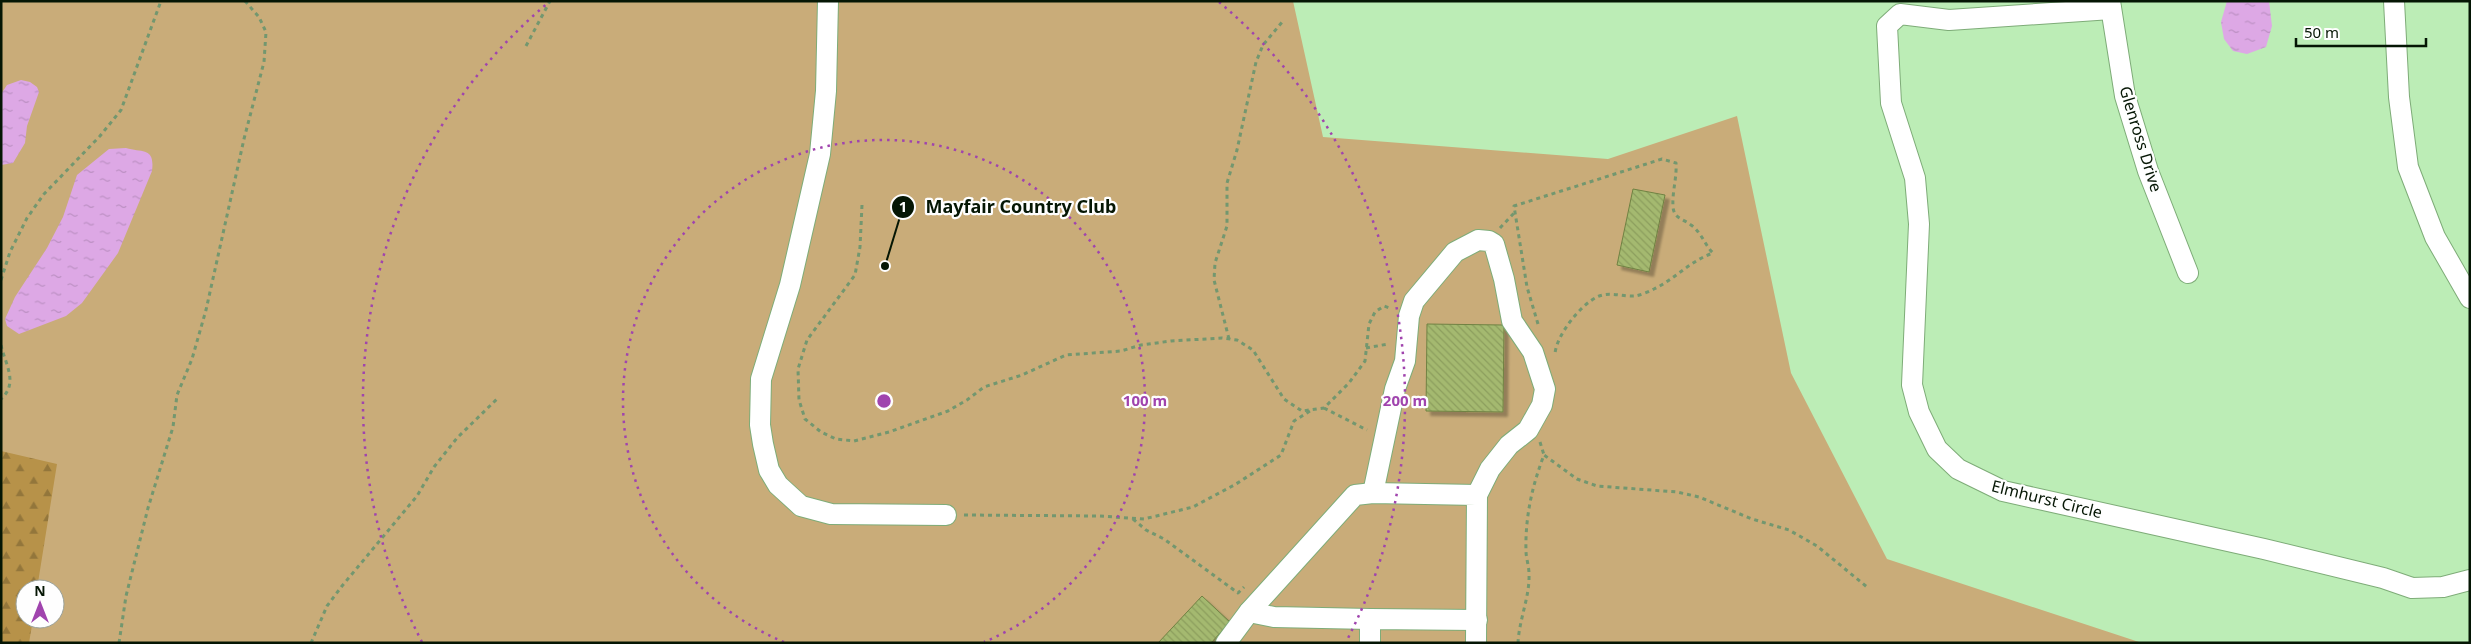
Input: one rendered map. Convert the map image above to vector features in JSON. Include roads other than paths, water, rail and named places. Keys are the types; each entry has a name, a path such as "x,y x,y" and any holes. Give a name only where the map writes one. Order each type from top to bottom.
{"street":[{"path":"828,1 826,90 822,139 814,187 802,222 790,285 761,379 760,425 763,444 769,470 778,485 802,506 832,514 946,515"},
{"path":"2394,1 2399,98 2408,167 2435,237 2470,298"},
{"name":"Elmhurst Circle","path":"2111,5 1950,20 1900,14 1887,26 1891,103 1915,178 1919,224 1912,385 1919,412 1937,449 1958,469 2002,491 2383,578 2412,588 2443,587 2470,580"},
{"name":"Glenross Drive","path":"2111,5 2125,96 2148,171 2188,273"},
{"path":"1373,493 1395,389 1405,360 1408,316 1414,301 1456,252 1478,240 1490,241 1494,244 1504,279 1512,321 1533,352 1545,389 1542,405 1528,430 1509,445 1490,469 1476,495 1476,643"},
{"path":"1226,643 1249,612 1356,495 1373,493 1476,495"},
{"path":"1249,612 1274,617 1477,620"},
{"path":"1370,619 1370,643"}],"water":[{"path":"2227,1 2269,1 2272,26 2266,47 2247,54 2233,51 2224,39 2221,22"},
{"path":"21,80 30,82 37,87 39,92 27,126 25,143 13,163 1,165 1,94 7,85"},
{"path":"126,148 150,154 152,158 152,171 118,253 82,303 66,316 19,334 7,326 5,319 15,297 47,248 63,217 77,175 109,149"}],"place":[{"name":"Mayfair Country Club","path":"885,266"}]}
